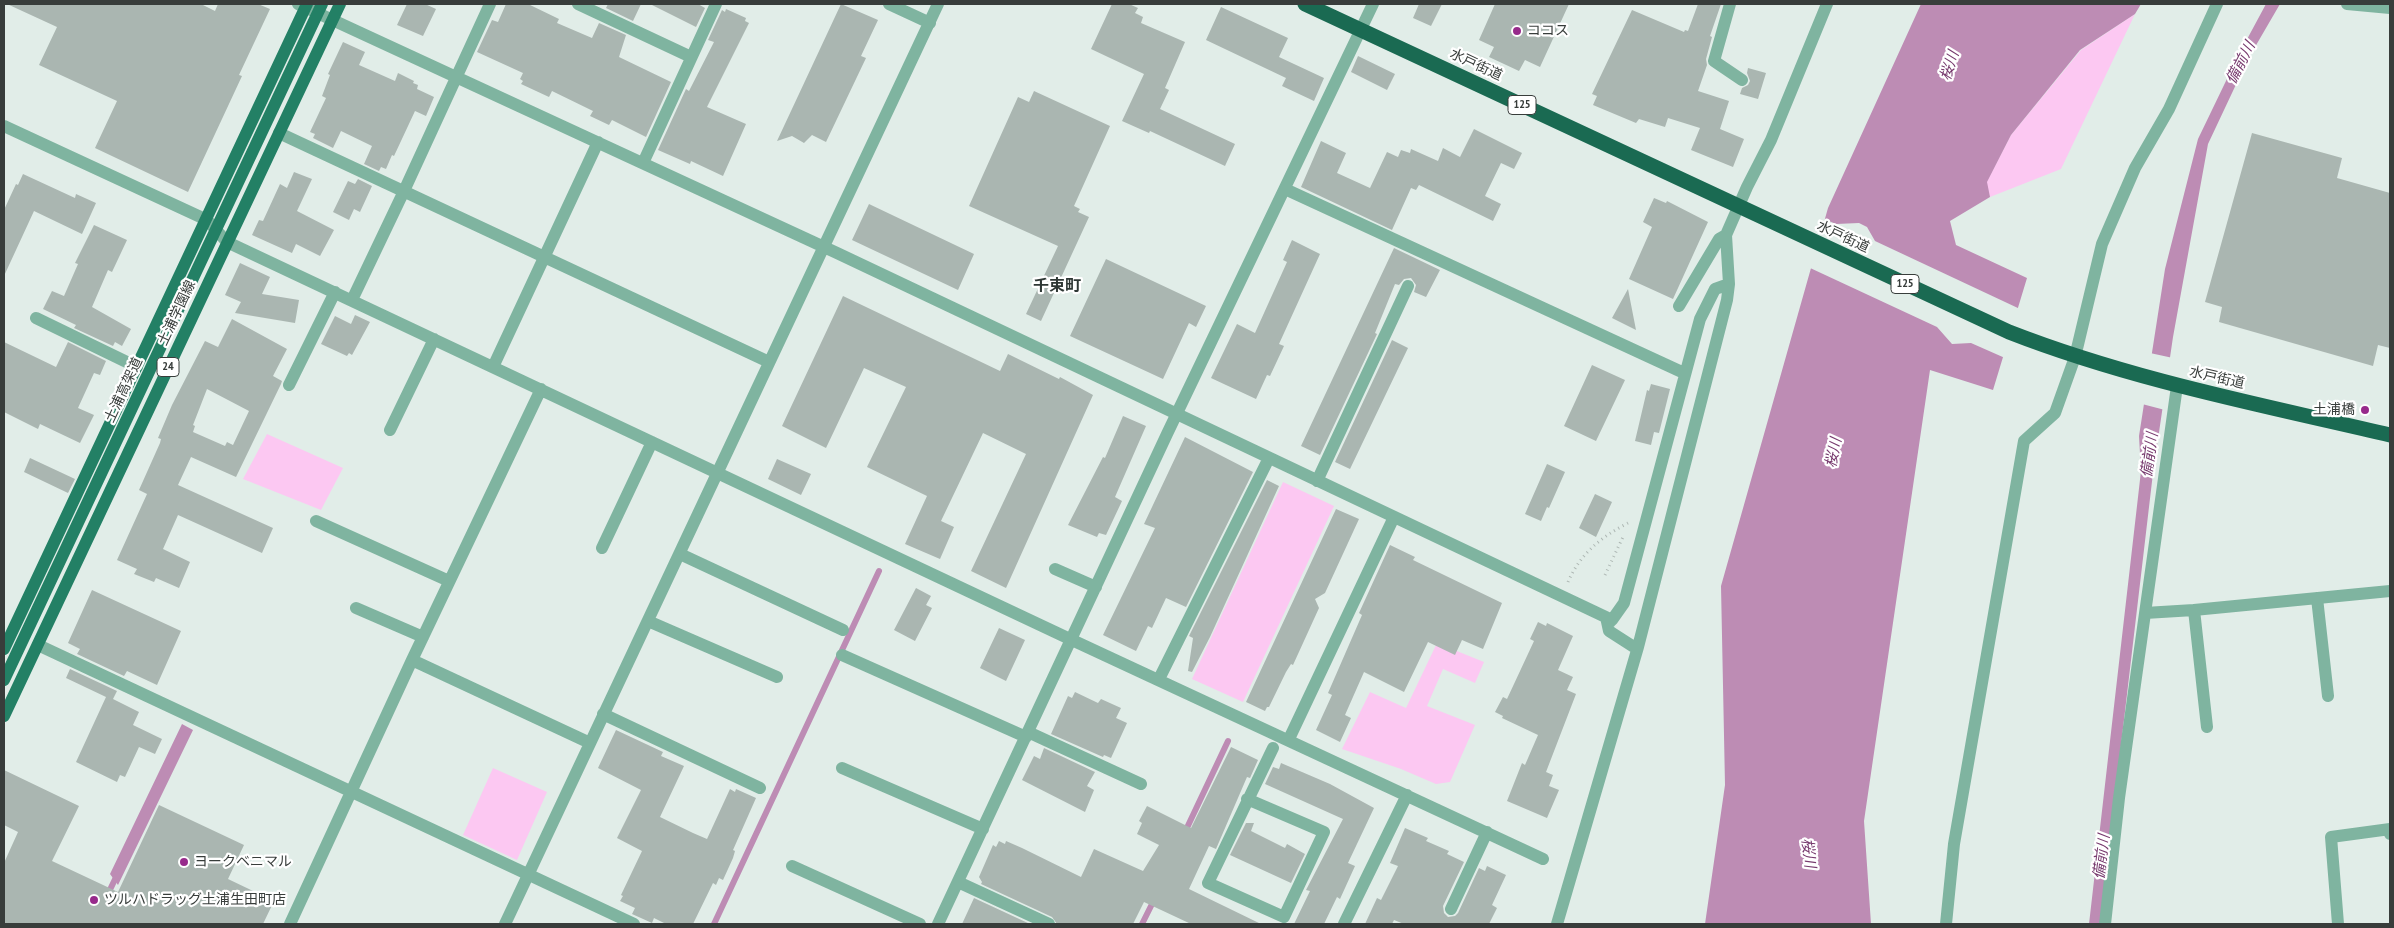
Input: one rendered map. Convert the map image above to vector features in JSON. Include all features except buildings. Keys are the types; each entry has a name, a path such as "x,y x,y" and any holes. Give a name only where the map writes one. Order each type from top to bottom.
{"highway":[{"name":"水戸街道","path":"1305,4 1966,313 2055,350 2174,385 2390,435"}],"main road":[{"name":"土浦高架道","path":"4,680 322,4"},
{"name":"土浦学園線","path":"4,716 340,4"},
{"name":"土浦学園線","path":"4,648 8,630 207,220 304,5"}],"street":[{"path":"352,300 490,4"},
{"path":"578,4 691,57"},
{"path":"643,163 716,4"},
{"path":"889,4 930,23"},
{"path":"505,924 938,4"},
{"path":"938,924 1177,414 1373,4"},
{"path":"1730,4 1714,61 1742,80"},
{"path":"1557,924 1637,649 1727,300 1729,284 1726,235 1738,206 1771,140 1827,4"},
{"path":"1946,924 1954,844 2024,441 2055,413 2075,357 2102,244 2135,168 2169,109 2218,4"},
{"path":"2347,4 2390,8"},
{"path":"304,5 823,247 1609,618"},
{"path":"4,126 207,220 227,242 1072,640 1289,739 1544,859"},
{"path":"279,133 769,362"},
{"path":"493,366 598,142"},
{"path":"1285,189 1684,372"},
{"path":"1679,306 1719,239 1726,235"},
{"path":"1637,649 1608,631 1609,618 1624,603 1684,372 1700,319 1715,289 1729,284"},
{"path":"1317,481 1408,286"},
{"path":"289,385 335,292"},
{"path":"36,318 137,367"},
{"path":"390,430 434,339"},
{"path":"2105,924 2119,798 2146,613 2174,385"},
{"path":"290,924 449,581 541,389"},
{"path":"602,548 652,442"},
{"path":"1159,679 1268,458"},
{"path":"1289,739 1394,518"},
{"path":"316,521 449,581"},
{"path":"680,554 843,630"},
{"path":"1055,569 1096,587"},
{"path":"2146,613 2390,591"},
{"path":"2317,598 2328,696"},
{"path":"356,608 423,637"},
{"path":"2194,610 2207,727"},
{"path":"648,621 777,678"},
{"path":"38,645 634,924"},
{"path":"842,655 1141,784"},
{"path":"412,660 590,743"},
{"path":"603,714 760,788"},
{"path":"1247,799 1324,832 1284,918 1208,883 1247,799 1273,748"},
{"path":"842,768 983,829"},
{"path":"1344,924 1407,795"},
{"path":"2338,924 2331,837 2390,829 2390,834"},
{"path":"1451,909 1487,832"},
{"path":"792,866 920,924"},
{"path":"958,882 1049,924"}],"path":[{"path":"1562,596 1573,571 1592,546 1608,533 1630,522 1605,575"}],"shaded area":[{"path":"2135,14 2061,169 1990,197 1986,183 2011,135 2081,50"},
{"path":"267,434 343,468 321,510 243,479"},
{"path":"1283,482 1334,506 1243,702 1192,679"},
{"path":"1437,643 1484,662 1475,683 1443,669 1427,706 1475,725 1450,782 1436,784 1401,769 1342,749 1370,692 1406,708"},
{"path":"493,768 547,792 517,860 463,835"}],"water":[{"name":"桜川","path":"1921,4 2141,4 2135,14 2080,50 2011,135 1987,182 1990,197 1950,221 1956,245 2027,278 1993,390 1930,370 1864,821 1871,924 1705,924 1725,785 1721,586 1828,208"},
{"name":"備前川","path":"2266,4 2280,4 2248,59 2208,144 2173,337 2153,473 2100,924 2089,924 2141,471 2139,436 2165,269 2198,139 2238,56"},
{"path":"182,724 193,730 118,885 110,874"}],"pier":[{"path":"1822,218 1836,224 1859,223 1867,227 1875,241 2020,309 2005,358 1971,343 1952,344 1937,327 1808,267"},
{"path":"2150,353 2173,358 2165,410 2142,404"}],"waterway":[{"path":"714,924 879,571"},
{"path":"1185,832 1228,741"},
{"path":"107,896 118,873"},
{"path":"1142,924 1155,898"}],"place":[{"name":"ココス","path":"1517,31"},
{"name":"土浦橋","path":"2365,410"},
{"name":"ヨークベニマル","path":"184,862"},
{"name":"ツルハドラッグ土浦生田町店","path":"94,900"}],"district":[{"name":"千束町","path":"1057,286"}]}
